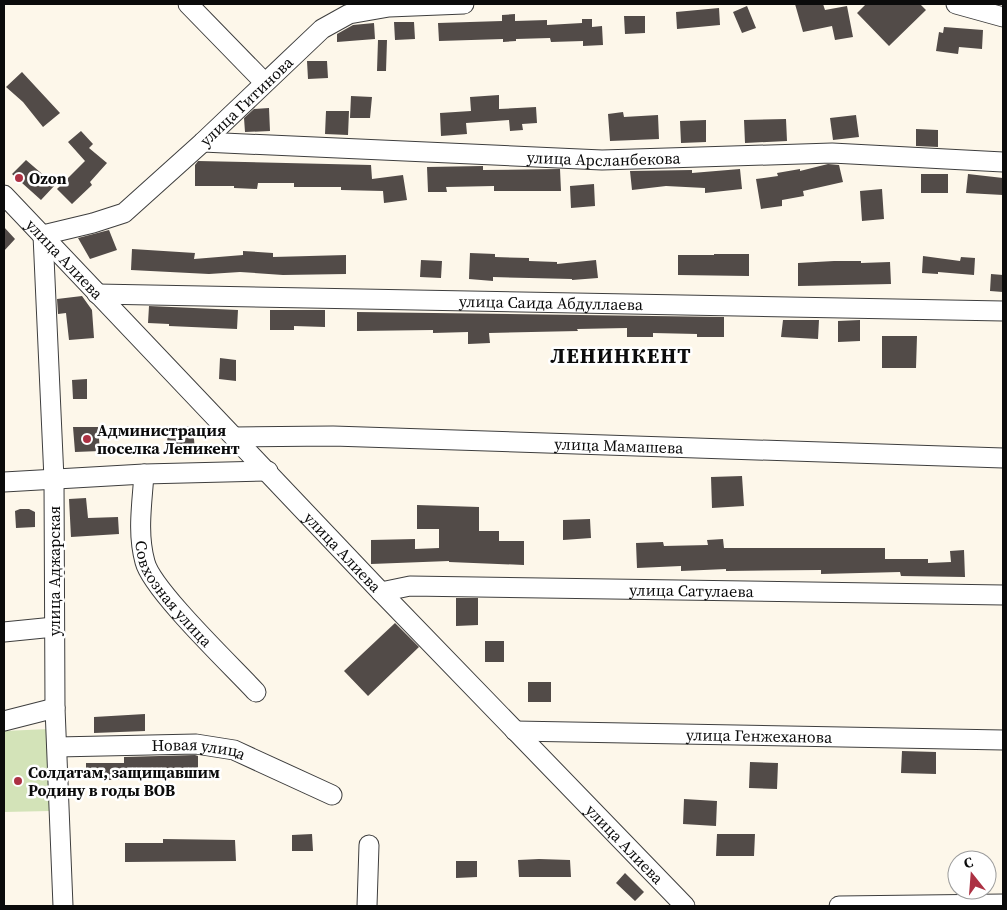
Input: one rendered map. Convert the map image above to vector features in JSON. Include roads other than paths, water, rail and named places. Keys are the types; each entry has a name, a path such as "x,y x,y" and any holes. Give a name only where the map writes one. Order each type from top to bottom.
{"street":[{"path":"188,4 264,82"},
{"name":"улица Гитинова","path":"43,235 93,223 124,212 203,142 264,82 322,29 349,14 389,7 464,4"},
{"path":"956,4 984,8 1003,17"},
{"name":"улица Арсланбекова","path":"203,142 602,160 832,153 1003,162"},
{"name":"улица Алиева","path":"4,195 381,592 685,906"},
{"name":"улица Аджарская","path":"43,235 54,479 55,708 63,906"},
{"name":"улица Саида Абдуллаева","path":"97,294 1003,311"},
{"name":"улица Мамашева","path":"235,437 333,436 1003,458"},
{"path":"4,482 144,474 268,471"},
{"name":"Совхозная улица","path":"144,474 140,536 145,564 168,598 256,692"},
{"name":"улица Сатулаева","path":"381,592 410,586 1003,595"},
{"path":"4,632 54,627"},
{"path":"4,721 55,708"},
{"name":"улица Генжеханова","path":"515,731 1003,740"},
{"name":"Новая улица","path":"57,748 196,744 234,750 332,795"},
{"path":"367,906 368,845"},
{"path":"839,906 1003,904"}],"place":[{"name":"Ozon","path":"19,178"},
{"name":"Администрация поселка Леникент","path":"87,439"},
{"name":"Солдатам, защищавшим Родину в годы ВОВ","path":"18,781"}],"district":[{"name":"ЛЕНИНКЕНТ","path":"621,356"}]}
